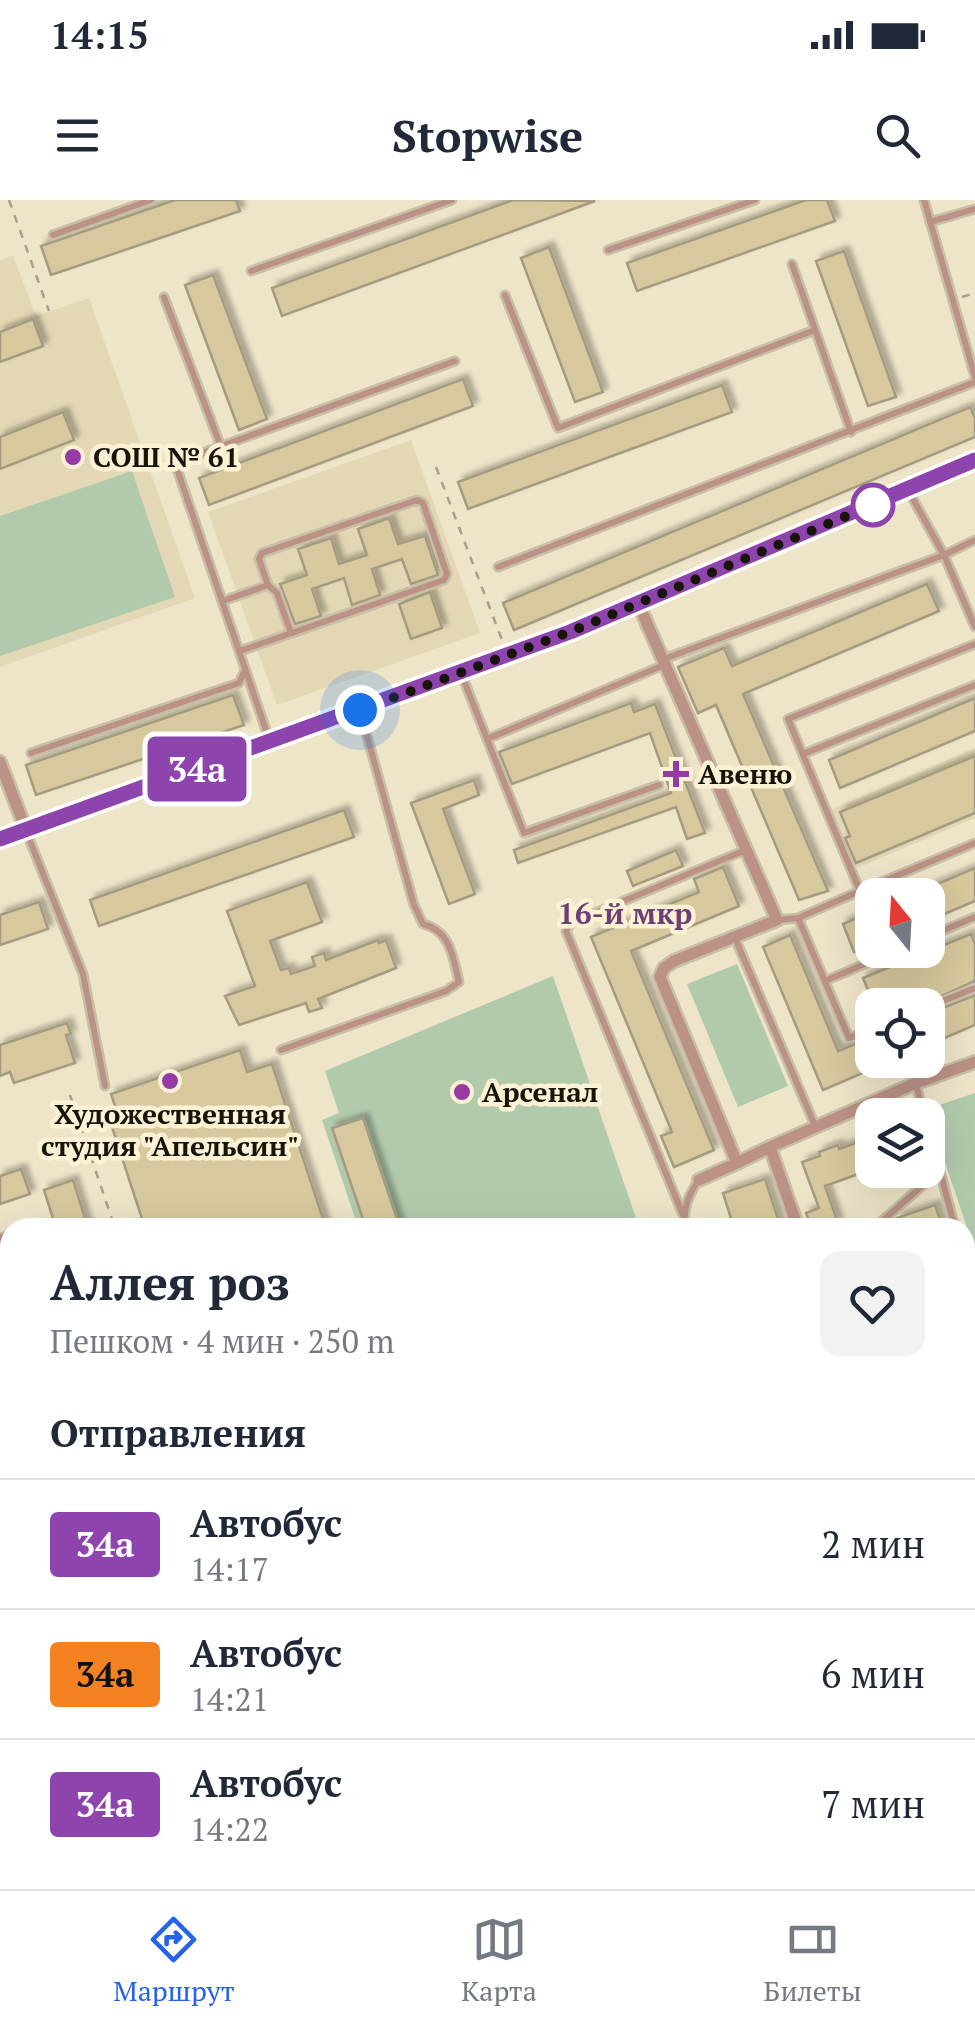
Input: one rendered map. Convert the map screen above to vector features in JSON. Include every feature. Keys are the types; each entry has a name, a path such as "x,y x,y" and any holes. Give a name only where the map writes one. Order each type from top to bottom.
{"street":[{"path":"0,762 26,830 508,655 975,460"},
{"path":"638,603 777,920 674,961 660,977 737,1163"},
{"path":"699,1180 975,1062"},
{"path":"770,1148 794,1218"}],"lane":[{"path":"53,235 151,200"},
{"path":"251,271 452,200"},
{"path":"608,250 754,200"},
{"path":"498,567 975,380 924,200"},
{"path":"930,222 975,209"},
{"path":"792,264 850,432"},
{"path":"506,295 558,428 815,330"},
{"path":"164,297 220,447"},
{"path":"270,744 176,463 455,361"},
{"path":"908,490 944,556 975,626"},
{"path":"240,651 444,580 447,574 423,503 417,500 262,553 259,559 268,585 277,593 291,633"},
{"path":"487,739 664,662 944,556 975,540"},
{"path":"222,601 268,585"},
{"path":"855,880 788,720 975,644"},
{"path":"31,753 239,683 246,667"},
{"path":"460,672 524,833 660,785"},
{"path":"803,754 975,685"},
{"path":"281,1050 446,991 460,982 448,940 435,927 423,924 414,904 360,710"},
{"path":"26,830 83,974 105,1086"},
{"path":"892,878 975,842"},
{"path":"683,1218 566,931 571,923 748,849"},
{"path":"777,920 798,918 855,894"},
{"path":"945,930 975,917"},
{"path":"798,918 849,1038 855,1036"},
{"path":"735,936 816,1128"},
{"path":"824,981 855,968"},
{"path":"945,1000 975,988"},
{"path":"916,1084 920,1098"},
{"path":"683,1214 699,1180"},
{"path":"885,1218 919,1188"},
{"path":"944,1188 952,1218"}],"path":[{"path":"8,200 49,311"},
{"path":"436,468 508,655"},
{"path":"70,1095 113,1218"}],"shaded area":[{"name":"СОШ № 61","path":"13,256 36,316 89,298 195,598 0,667 0,260"},
{"path":"411,440 480,633 277,705 208,512"},
{"path":"975,748 975,818 855,869 830,810"}],"green space":[{"path":"132,471 175,597 0,656 0,516"},
{"path":"737,964 788,1086 738,1107 687,984"},
{"name":"Арсенал","path":"553,976 636,1218 355,1218 322,1120 339,1113 325,1071"},
{"path":"975,1093 975,1218 964,1218 945,1162 945,1103"}],"building":[{"path":"175,200 236,200 240,211 51,275 41,246"},
{"path":"513,200 595,201 282,316 272,288"},
{"path":"806,200 827,200 835,221 637,291 627,263"},
{"path":"549,247 603,392 575,402 521,258"},
{"path":"844,251 896,397 868,406 816,261"},
{"path":"213,275 267,419 239,430 185,285"},
{"path":"33,319 43,346 0,362 0,332"},
{"path":"463,379 473,406 209,505 199,478"},
{"path":"722,385 732,412 468,509 458,482"},
{"path":"970,407 975,418 975,437 514,630 503,603"},
{"path":"63,412 74,440 0,469 0,437"},
{"path":"389,518 398,544 425,536 438,575 411,584 402,559 372,569 380,595 352,605 344,578 312,589 321,616 295,624 280,584 307,575 298,549 331,538 339,564 367,555 358,529"},
{"path":"927,584 939,611 743,694 828,891 799,900 716,705 698,713 678,667 724,648 732,666"},
{"path":"430,592 442,628 411,639 399,604"},
{"path":"233,695 244,725 36,795 26,765"},
{"path":"975,698 975,731 840,788 829,760"},
{"path":"631,703 634,712 655,704 705,833 687,839 676,807 518,863 514,850 671,793 650,733 512,784 499,752"},
{"path":"975,756 975,813 856,863 845,838 850,836 840,812"},
{"path":"474,780 479,795 443,809 475,894 449,904 411,803"},
{"path":"344,810 354,837 99,926 90,900"},
{"path":"676,850 683,866 633,886 627,871"},
{"path":"723,867 739,906 631,951 714,1150 674,1167 661,1136 672,1132 591,937 699,892 694,879"},
{"path":"975,868 975,901 945,914 945,881"},
{"path":"307,882 322,922 270,941 281,970 289,968 291,974 315,966 312,957 324,953 326,960 378,940 386,940 396,968 318,999 322,1008 309,1012 306,1003 239,1025 225,996 255,986 227,911"},
{"path":"39,902 48,929 0,945 0,915"},
{"path":"855,919 854,952 843,924"},
{"path":"971,934 975,944 975,981 945,995 945,988 867,988 863,978 888,968 945,968 945,945"},
{"path":"790,935 838,1051 855,1044 855,1076 823,1090 763,947"},
{"path":"975,995 975,1025 945,1038 945,1007"},
{"path":"67,1023 71,1034 66,1035 75,1063 14,1083 10,1072 0,1076 0,1045"},
{"path":"240,1050 247,1072 272,1064 323,1218 142,1218 109,1118 118,1115 111,1094"},
{"path":"363,1118 397,1218 363,1218 332,1128"},
{"path":"855,1143 855,1175 825,1186 836,1218 808,1218 806,1213 819,1208 802,1162 838,1145 839,1149"},
{"path":"21,1169 30,1194 0,1204 0,1176"},
{"path":"765,1179 778,1218 731,1218 723,1193"},
{"path":"73,1180 85,1218 53,1218 44,1190"},
{"path":"935,1205 940,1218 897,1218"}],"bus line":[{"name":"34а","path":"0,839 570,632 975,460"}],"place":[{"name":"СОШ № 61","path":"73,457"},
{"name":"Авеню","path":"676,774"},
{"name":"Художественная студия \"Апельсин\"","path":"170,1081"},
{"name":"Арсенал","path":"462,1092"}],"district":[{"name":"16-й мкр","path":"625,914"}],"route":[{"path":"360,710 570,632 873,505"}]}
